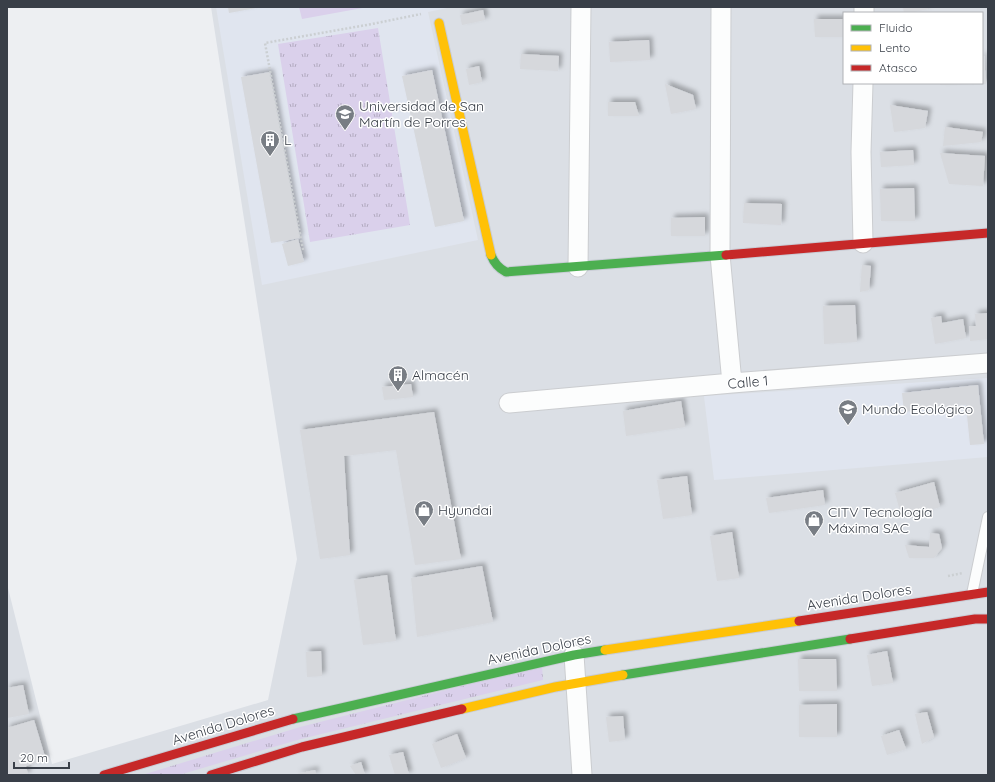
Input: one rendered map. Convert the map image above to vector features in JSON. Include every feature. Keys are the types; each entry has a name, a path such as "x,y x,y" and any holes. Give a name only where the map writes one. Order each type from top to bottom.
{"main road":[{"path":"439,23 490,252 493,261 499,269 506,272 988,233"},
{"name":"Avenida Dolores","path":"104,775 298,717 574,655 988,592"},
{"path":"212,775 302,747 540,690 575,683 975,619 988,619"}],"street":[{"path":"578,267 581,7"},
{"path":"721,7 720,255 732,383"},
{"path":"863,84 861,152 863,243"},
{"name":"Calle 1","path":"509,403 732,383 988,363"},
{"path":"574,655 582,775"}],"lane":[{"path":"972,594 988,517"}],"path":[{"path":"304,250 265,43 427,13"}],"shaded area":[{"path":"211,7 988,7 988,775 7,775 7,584 52,764 268,700 297,559"},
{"name":"Universidad de San Martín de Porres","path":"216,7 452,7 428,12 478,240 262,285"},
{"name":"Mundo Ecológico","path":"988,378 988,457 714,480 704,396"}],"green space":[{"path":"299,7 368,7 302,19"},
{"path":"378,28 410,225 310,242 278,44"},
{"path":"542,666 543,680 301,739 179,775 142,775 300,727"}],"building":[{"path":"228,7 256,7 256,8 229,13"},
{"path":"903,7 928,7 928,9 914,12 904,12"},
{"path":"483,10 485,20 462,25 460,15"},
{"path":"814,19 843,19 843,37 815,37"},
{"path":"649,40 650,60 610,62 609,42"},
{"path":"521,54 559,56 558,71 520,69"},
{"path":"983,56 984,56 986,84 983,84"},
{"path":"479,66 482,82 469,85 466,69"},
{"path":"432,70 464,221 435,227 402,76"},
{"name":"L","path":"270,72 300,238 271,243 241,77"},
{"path":"665,84 693,95 696,109 671,114"},
{"path":"940,84 972,84 940,85"},
{"path":"608,102 635,102 639,116 608,116"},
{"path":"890,105 928,111 925,128 894,132"},
{"path":"945,127 983,132 981,142 943,146"},
{"path":"913,150 914,165 881,167 880,152"},
{"path":"940,153 985,156 983,186 949,184"},
{"path":"914,188 915,221 881,221 880,189"},
{"path":"744,203 782,204 781,225 743,223"},
{"path":"705,217 705,236 671,236 671,218"},
{"path":"298,239 304,262 288,266 282,244"},
{"path":"862,265 871,266 869,290 860,292"},
{"path":"855,305 857,342 824,344 823,306"},
{"path":"988,313 988,339 970,341 969,326 976,326 975,314"},
{"path":"941,316 942,323 963,319 966,338 935,344 931,318"},
{"name":"Almacén","path":"411,384 413,397 384,400 382,387"},
{"path":"978,385 984,444 970,445 966,405 904,412 902,393"},
{"path":"681,401 685,427 626,436 623,411"},
{"path":"434,412 461,559 415,565 396,450 344,456 350,555 320,559 300,430"},
{"path":"687,476 692,515 663,519 657,480"},
{"path":"934,482 940,507 902,518 895,493"},
{"path":"823,490 825,505 769,513 766,498"},
{"path":"732,532 739,578 717,581 710,536"},
{"path":"930,533 939,534 942,548 934,558 909,558 905,545 929,547"},
{"path":"482,566 493,622 417,637 411,578"},
{"path":"387,575 396,641 363,645 354,580"},
{"path":"321,651 322,676 307,677 306,652"},
{"path":"887,651 893,683 872,686 867,655"},
{"path":"798,659 836,659 837,691 799,691"},
{"path":"23,685 29,714 7,718 7,688"},
{"path":"837,704 837,737 799,737 799,705"},
{"path":"927,712 934,737 922,744 915,714"},
{"path":"623,716 625,740 609,742 606,717"},
{"path":"34,720 46,760 26,766 28,775 9,775 7,769 7,728"},
{"path":"899,730 906,749 887,755 881,736"},
{"path":"457,734 466,758 441,768 432,744"},
{"path":"403,752 409,775 395,775 389,755"},
{"path":"361,762 365,775 356,775 350,766"},
{"path":"315,770 316,775 297,775 297,774"}],"traffic: fast":[{"path":"491,255 497,265 506,272 726,255"},
{"path":"623,675 850,639"},
{"path":"293,719 574,655 605,650"}],"traffic: slow":[{"path":"439,23 491,255"},
{"path":"605,650 799,621"},
{"path":"462,709 555,687 623,675"}],"traffic: jam":[{"path":"726,255 988,233"},
{"path":"799,621 988,592"},
{"path":"850,639 975,619 988,619"},
{"path":"211,775 302,747 462,709"},
{"path":"104,775 293,719"}],"place":[{"name":"Universidad de San Martín de Porres","path":"345,131"},
{"name":"L","path":"270,157"},
{"name":"Almacén","path":"398,392"},
{"name":"Mundo Ecológico","path":"848,426"},
{"name":"Hyundai","path":"424,527"},
{"name":"CITV Tecnología Máxima SAC","path":"814,537"}]}
